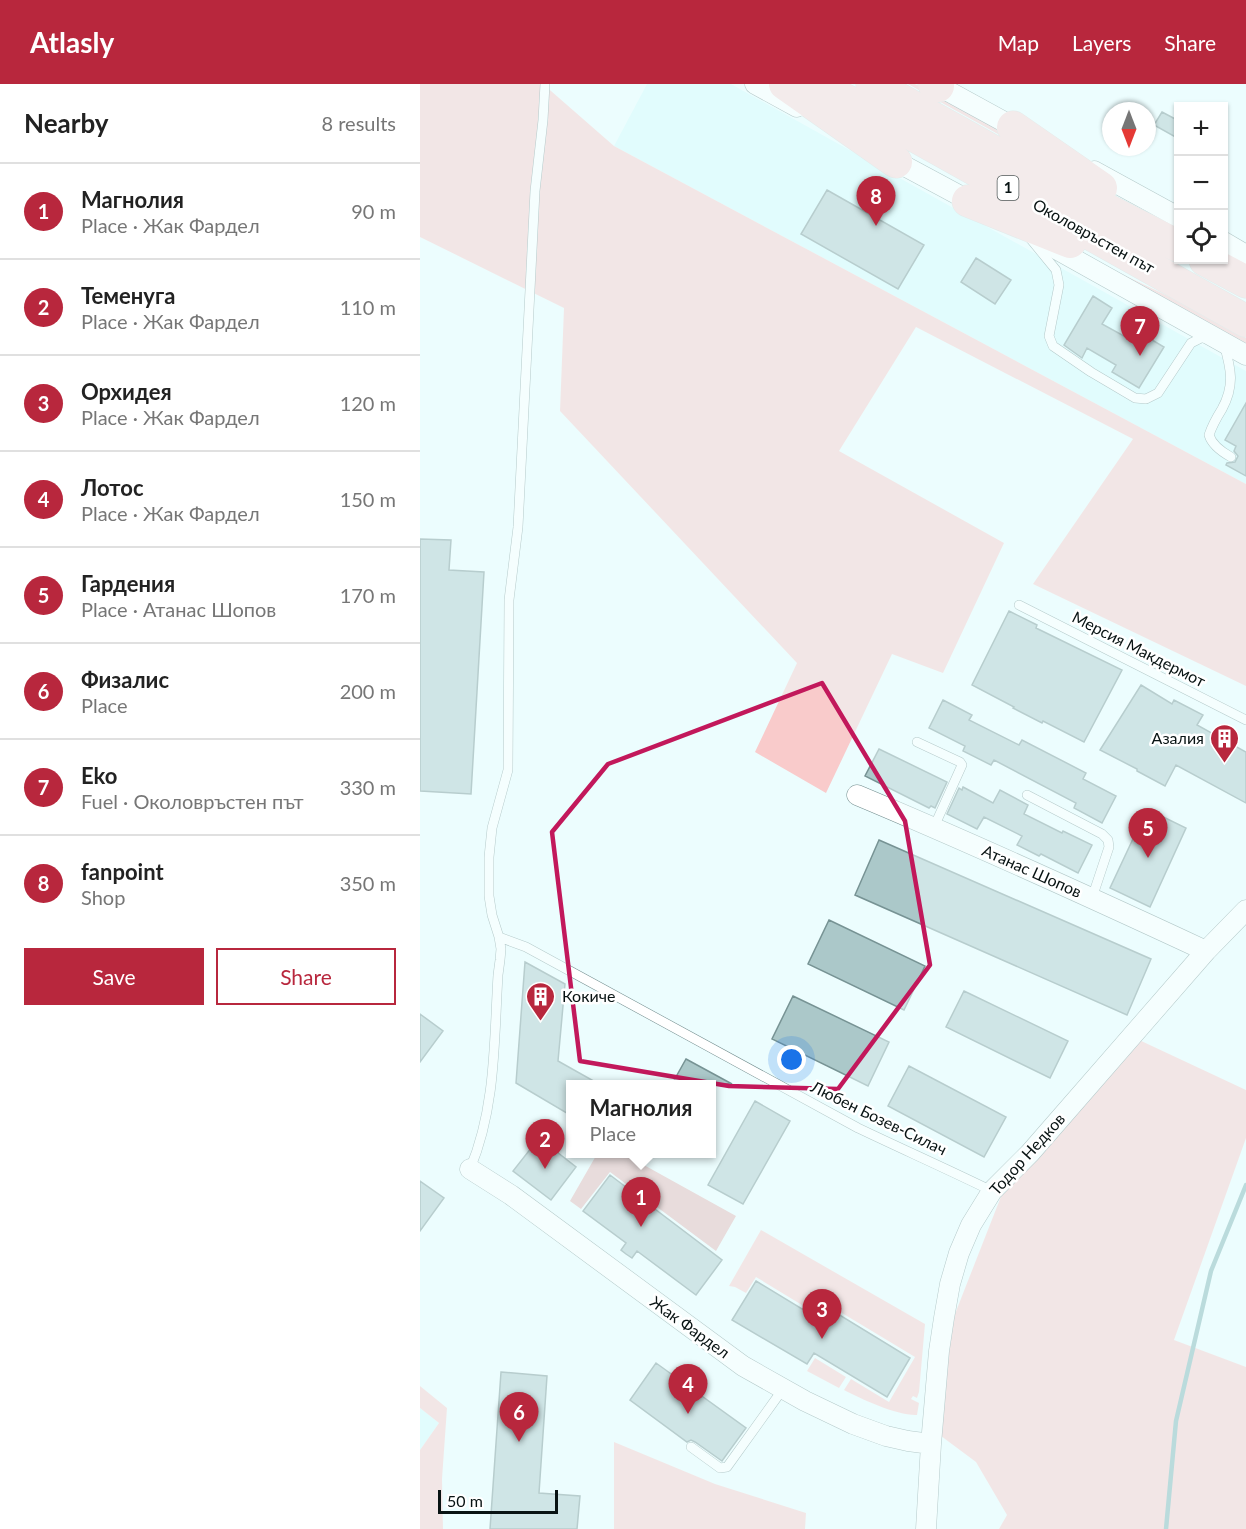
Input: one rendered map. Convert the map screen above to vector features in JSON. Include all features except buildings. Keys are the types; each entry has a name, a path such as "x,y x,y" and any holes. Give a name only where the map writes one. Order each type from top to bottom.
{"highway":[{"path":"785,84 896,162"},
{"name":"Околовръстен път","path":"814,84 906,131 1246,321"},
{"name":"Околовръстен път","path":"872,84 998,154 1174,242"},
{"path":"1013,127 1174,240"},
{"path":"968,201 1200,296"},
{"path":"1212,264 1246,282"}],"street":[{"path":"755,84 1246,355"},
{"path":"935,85 1174,215"},
{"path":"1228,244 1246,255"},
{"name":"Атанас Шопов","path":"857,795 934,827 1206,951"},
{"name":"Тодор Недков","path":"926,1529 939,1351 950,1284 967,1234 992,1191 1030,1153 1206,951 1246,910"},
{"name":"Жак Фардел","path":"470,1170 511,1195 743,1366 853,1424 908,1442 931,1444"}],"lane":[{"path":"470,1170 483,1133 491,1093 500,960 499,937 489,896 489,857 492,828 508,770 509,600 518,527 535,192 543,120 544,84"},
{"path":"1026,233 1056,270 1059,285 1049,336 1053,346 1135,398 1146,399 1158,393 1191,344 1201,338 1219,340 1229,360 1232,381 1228,397 1209,435 1210,440 1231,457"},
{"name":"Мерсия Макдермот","path":"1019,605 1246,720"},
{"path":"917,742 962,765 934,827"},
{"path":"1027,795 1102,834 1108,840 1110,847 1092,898"},
{"name":"Любен Бозев-Силач","path":"499,937 526,948 858,1128 992,1191"},
{"path":"691,1447 720,1468 727,1467 783,1389"}],"highlighted area":[{"path":"822,683 905,821 930,965 838,1089 729,1086 580,1061 552,832 608,764"}],"shaded area":[{"path":"420,84 543,84 614,146 1246,484 1246,686 1033,584 1133,439 916,327 839,451 1004,543 943,673 892,654 826,793 755,752 797,663 560,411 564,308 420,237"},
{"path":"647,84 731,84 1246,371 1246,484 614,146"},
{"path":"908,84 915,84 948,99 1021,140 1066,172"},
{"path":"1109,268 1183,303 1246,338 1246,345"},
{"path":"1137,1039 1246,1090 1246,1138 1174,1340 1246,1367 1246,1529 999,1529 1007,1515 976,1462 937,1433 953,1319 1002,1194"},
{"path":"595,1158 631,1158 736,1216 716,1251 610,1172 581,1209 570,1201"},
{"path":"761,1230 925,1324 919,1392 917,1398 913,1396 911,1399 919,1403 917,1415 890,1410 844,1390 851,1379 889,1402 915,1357 837,1310 830,1322 756,1277 746,1293 729,1286"},
{"path":"815,1358 846,1377 839,1388 807,1371"},
{"path":"420,1386 447,1408 442,1479 443,1529 420,1529 420,1450 439,1423 420,1408"},
{"path":"420,1408 439,1423 420,1450"},
{"path":"614,1442 715,1484 806,1513 805,1529 614,1529"}],"waterway":[{"path":"1166,1529 1176,1421 1211,1271 1246,1185"}],"place":[{"name":"fanpoint","path":"876,226"},
{"name":"Eko","path":"1140,356"},
{"name":"Азалия","path":"1225,764"},
{"name":"Гардения","path":"1148,858"},
{"name":"Кокиче","path":"541,1022"},
{"name":"Теменуга","path":"545,1169"},
{"name":"Магнолия","path":"641,1227"},
{"name":"Орхидея","path":"822,1339"},
{"name":"Лотос","path":"688,1414"},
{"name":"Физалис","path":"519,1442"}]}
